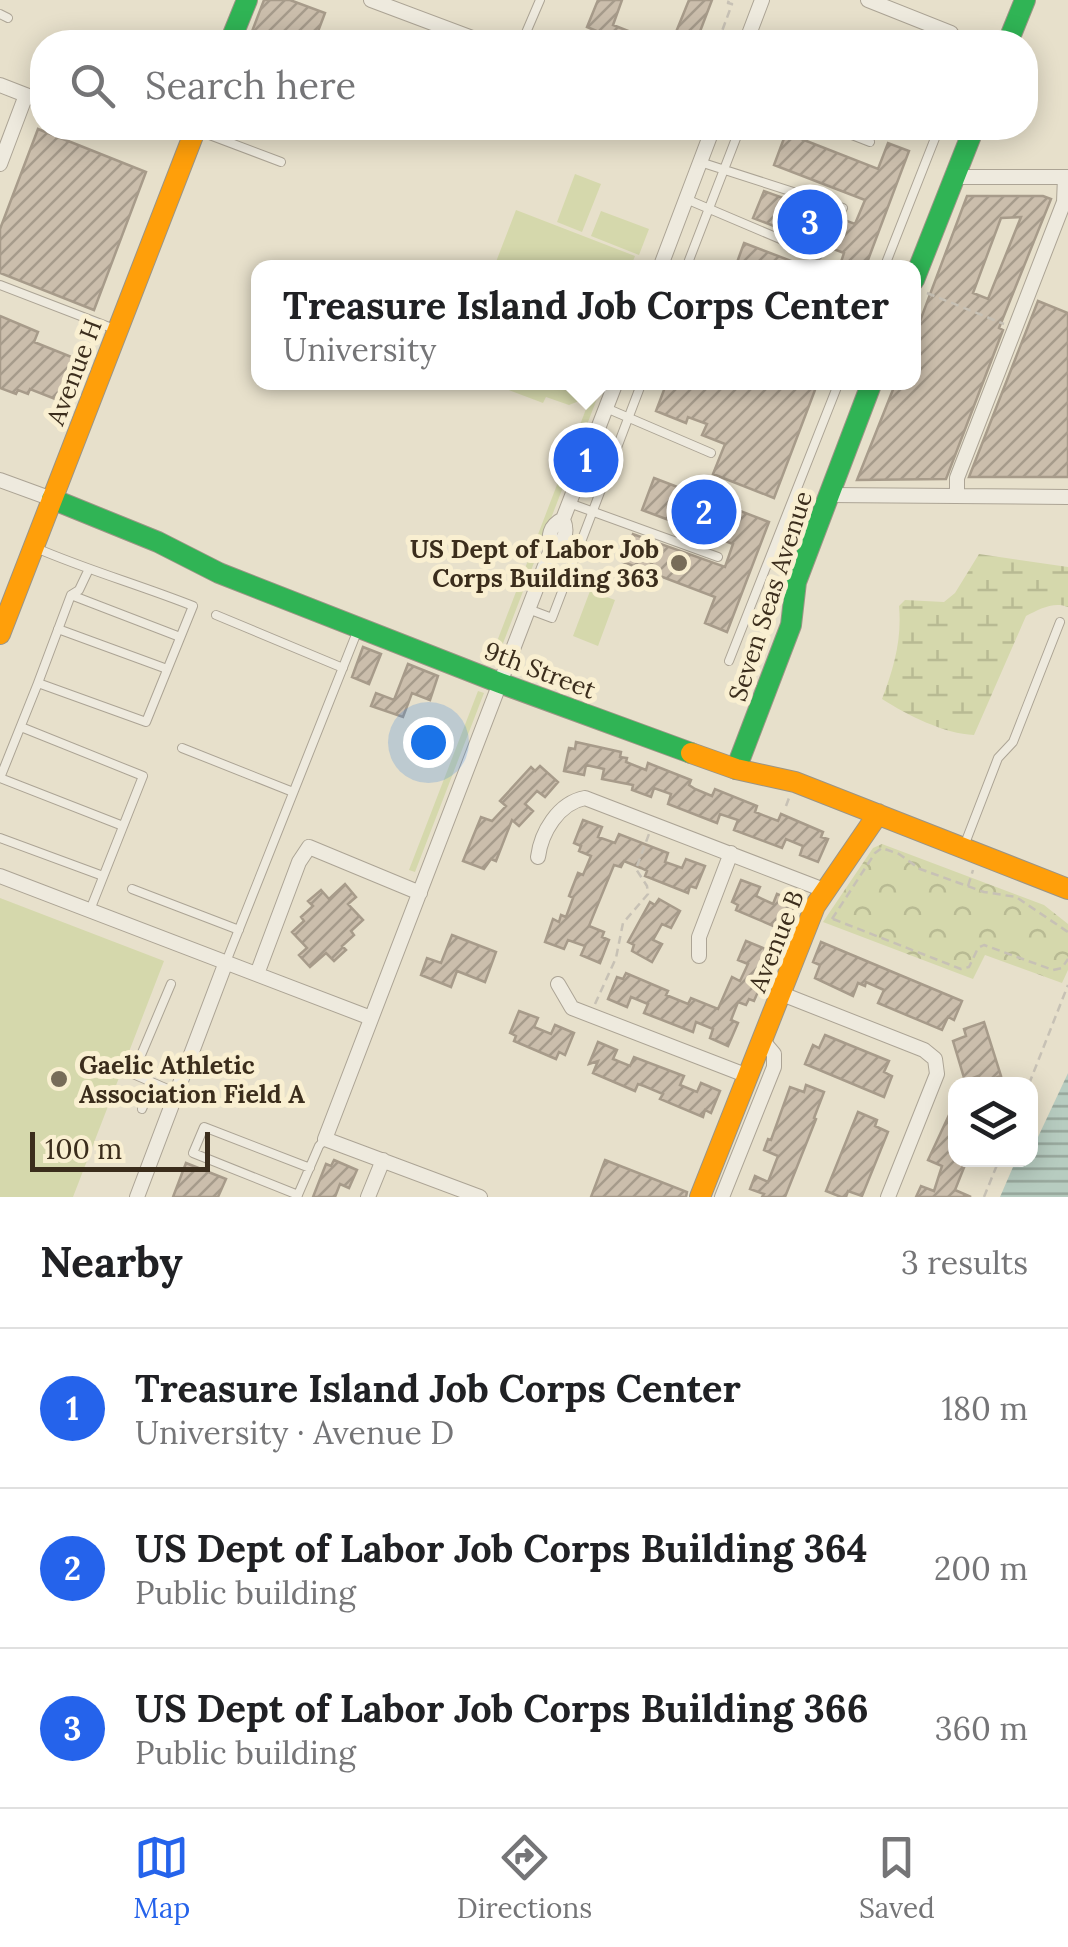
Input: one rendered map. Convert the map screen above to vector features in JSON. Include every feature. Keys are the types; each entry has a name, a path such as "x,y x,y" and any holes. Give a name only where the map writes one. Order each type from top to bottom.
{"street":[{"path":"235,30 247,0"},
{"path":"371,0 451,30"},
{"path":"751,30 762,0"},
{"path":"868,0 943,30"},
{"path":"1013,30 1025,0"},
{"path":"0,85 30,97"},
{"path":"0,164 30,99"},
{"name":"Avenue H","path":"0,634 190,140"},
{"path":"663,260 707,140"},
{"path":"921,283 969,140"},
{"path":"955,177 1066,177 1064,202 957,478 957,494"},
{"path":"480,1197 325,1139 551,550 548,536 554,524 563,519 613,390"},
{"name":"Seven Seas Avenue","path":"736,769 780,658 796,582 869,390"},
{"name":"9th Street","path":"0,480 158,542 219,573 500,683 736,769 795,782 1068,889"},
{"path":"829,495 1068,498"},
{"path":"538,858 540,836 568,805 591,800 824,890"},
{"name":"Avenue B","path":"700,1197 815,906 878,814"},
{"path":"256,974 309,847 420,893"},
{"path":"700,956 700,937 731,853"},
{"path":"0,876 372,1018"},
{"path":"137,1197 226,962"},
{"path":"558,984 572,1008 748,1076"},
{"path":"782,994 924,1050 936,1059 937,1074 888,1197"},
{"name":"Avenue B","path":"722,1197 774,1067 774,1054 763,1041"},
{"path":"368,1197 382,1160"}],"lane":[{"path":"527,30 540,0"},
{"path":"225,140 281,162"},
{"path":"689,260 735,140"},
{"path":"865,140 870,142"},
{"path":"887,260 934,140"},
{"path":"700,162 843,208"},
{"path":"686,200 818,255"},
{"path":"0,285 117,330"},
{"path":"528,609 552,618 639,390"},
{"path":"730,661 836,390"},
{"path":"606,408 710,453"},
{"path":"570,503 718,557"},
{"path":"34,547 193,606 146,722 38,683"},
{"path":"88,570 79,590 71,595 0,778 123,826"},
{"path":"71,595 180,638"},
{"path":"216,615 342,668"},
{"path":"964,847 998,758 1013,742 1060,622"},
{"path":"226,962 360,626"},
{"path":"58,629 167,669"},
{"path":"1054,638 1068,640"},
{"path":"21,727 142,776 90,910"},
{"path":"182,748 294,792"},
{"path":"0,838 103,876"},
{"path":"132,889 238,930"},
{"path":"170,984 133,1074 176,1092"},
{"path":"142,1109 153,1082"},
{"path":"310,1168 204,1127 193,1154 298,1196 310,1168 318,1146 325,1139"}],"path":[{"path":"722,30 732,4 729,0"},
{"path":"921,286 1005,324"},
{"path":"786,806 789,798"},
{"path":"591,1015 617,954 623,923 648,894 636,870 653,823"},
{"path":"1068,932 1016,898 984,892 920,869 882,848 832,919 961,970 969,967 978,948 984,945 1053,970 1062,968 1068,959"},
{"path":"968,886 974,869"},
{"path":"1031,1077 1068,985"},
{"path":"984,1197 996,1167"}],"green space":[{"path":"575,174 601,184 582,232 557,222"},
{"path":"516,210 635,256 633,260 497,260"},
{"path":"601,211 649,229 639,255 591,236"},
{"path":"509,390 583,390 579,401 569,405 546,397 543,403"},
{"path":"593,390 600,390 502,646 496,644"},
{"path":"979,554 1068,567 1068,607 1052,605 1026,616 974,735 926,723 882,699 896,653 899,606 905,600 944,602 955,593"},
{"path":"590,591 615,600 598,646 573,636"},
{"path":"478,691 484,693 415,872 409,870"},
{"path":"882,844 1044,905 1068,924 1068,970 1062,983 985,955 973,979 823,922 873,848"},
{"name":"Gaelic Athletic Association Field A","path":"0,898 164,961 73,1197 0,1197"}],"shaded area":[{"path":"1068,1046 1068,1197 1000,1197 1013,1167 1038,1167 1038,1110"}],"pier":[{"path":"1068,1041 1068,1073 1038,1137 1038,1094"}],"building":[{"path":"264,0 290,0 325,13 319,30 253,30"},
{"path":"598,0 622,0 613,25 626,30 587,27"},
{"path":"689,0 712,0 701,30 677,30"},
{"path":"34,140 66,140 146,172 94,310 0,273 0,229"},
{"path":"783,140 804,140 878,169 888,143 909,151 868,260 842,260 844,253 753,218 764,191 855,224 865,200 774,165"},
{"path":"967,196 1051,199 999,328 1003,330 946,479 857,480 893,390 921,390 921,318","holes":["1021,217 988,299 973,293 1001,218"]},
{"path":"744,243 789,260 738,260"},
{"path":"1038,301 1068,313 1068,477 969,477"},
{"path":"0,316 38,332 34,342 74,358 58,400 30,389 28,394 18,390 16,394 0,388"},
{"path":"664,390 815,390 774,498 713,474 725,444 702,435 707,424 688,417 686,423 656,411"},
{"path":"654,478 769,522 727,632 705,623 715,597 623,562 633,534 725,567 733,544 642,510"},
{"path":"363,647 381,654 369,684 352,677"},
{"path":"408,664 438,676 430,700 412,693 403,717 371,706 376,693 394,700"},
{"path":"576,742 621,752 620,757 627,758 626,762 646,770 648,763 691,780 689,785 712,796 715,789 757,806 755,812 778,821 781,814 823,832 821,837 828,839 818,862 800,855 803,846 786,839 782,848 734,830 738,820 720,814 717,823 668,804 671,794 654,788 651,797 632,790 633,785 602,779 604,769 586,765 584,775 564,771 569,748 575,749"},
{"path":"540,766 558,782 545,797 537,791 525,804 533,811 519,826 512,820 496,861 491,859 484,869 463,861 481,817 492,821 506,806 500,801 531,767 535,771"},
{"path":"583,820 602,827 598,837 615,843 619,834 668,853 665,862 682,868 686,859 705,866 696,888 690,886 688,893 645,876 647,871 624,861 621,867 614,865 589,926 604,932 602,937 609,940 600,963 581,955 585,946 568,940 564,949 545,942 553,919 559,922 561,915 566,917 578,873 583,875 591,856 579,851 581,846 574,843"},
{"path":"741,880 760,887 756,896 773,904 777,894 796,902 787,924 781,921 778,928 736,910 738,905 732,902"},
{"path":"345,884 356,897 348,904 363,920 342,946 346,950 334,961 326,953 310,967 299,955 307,948 292,932 313,906 308,901 321,890 329,899"},
{"path":"659,899 680,911 671,928 662,924 653,940 662,944 652,962 632,951 634,945 628,942 650,902 655,905"},
{"path":"452,935 496,952 485,982 457,971 451,987 421,975 427,958 441,963"},
{"path":"746,941 768,950 766,956 772,959 754,1001 749,999 746,1005 738,1002 731,1020 738,1023 728,1046 710,1038 713,1029 696,1022 693,1032 644,1013 648,1004 631,997 627,1007 608,999 617,977 623,979 626,973 688,1004 691,998 718,1009 732,977 740,981 748,964 738,960"},
{"path":"821,942 962,1001 954,1020 948,1017 942,1030 878,1003 884,990 866,982 865,986 858,983 853,996 815,978 820,965 813,962"},
{"path":"519,1011 538,1018 534,1027 551,1034 555,1025 574,1033 565,1055 559,1052 556,1059 514,1041 516,1036 510,1033"},
{"path":"984,1022 1001,1076 964,1077 953,1041 966,1036 964,1029"},
{"path":"825,1035 889,1061 884,1072 892,1076 884,1097 805,1064 813,1045 819,1048"},
{"path":"598,1042 617,1050 613,1059 630,1066 634,1057 684,1076 680,1085 697,1092 701,1083 720,1091 711,1113 705,1110 703,1117 660,1099 663,1094 644,1086 638,1084 635,1091 593,1073 598,1061 589,1064"},
{"path":"806,1085 824,1092 816,1119 785,1197 762,1197 764,1194 750,1189 755,1176 768,1182 778,1156 764,1150 768,1139 771,1140 790,1087 804,1092"},
{"path":"858,1112 877,1120 875,1126 888,1132 862,1196 848,1191 846,1197 841,1197 826,1191"},
{"path":"948,1117 948,1167 964,1167 955,1190 971,1197 916,1197 921,1186 934,1191 942,1166 928,1160"},
{"path":"334,1160 357,1170 349,1188 340,1184 335,1197 313,1197 326,1164 331,1166"},
{"path":"605,1160 687,1192 686,1197 591,1197"},
{"path":"186,1163 226,1179 218,1197 173,1197"}],"traffic: fast":[{"path":"235,30 247,0"},
{"path":"1013,30 1025,0"},
{"path":"921,262 969,140"},
{"path":"736,769 791,625 796,582 869,390"},
{"path":"52,499 158,542 219,573 691,753"}],"traffic: slow":[{"path":"0,634 191,140"},
{"path":"691,753 736,769 795,782 1068,889"},
{"path":"700,1197 815,906 878,814"}],"place":[{"name":"US Dept of Labor Job Corps Building 366","path":"810,222"},
{"name":"Treasure Island Job Corps Center","path":"586,460"},
{"name":"US Dept of Labor Job Corps Building 364","path":"704,512"},
{"name":"US Dept of Labor Job Corps Building 363","path":"679,563"},
{"name":"Gaelic Athletic Association Field A","path":"59,1079"}]}
